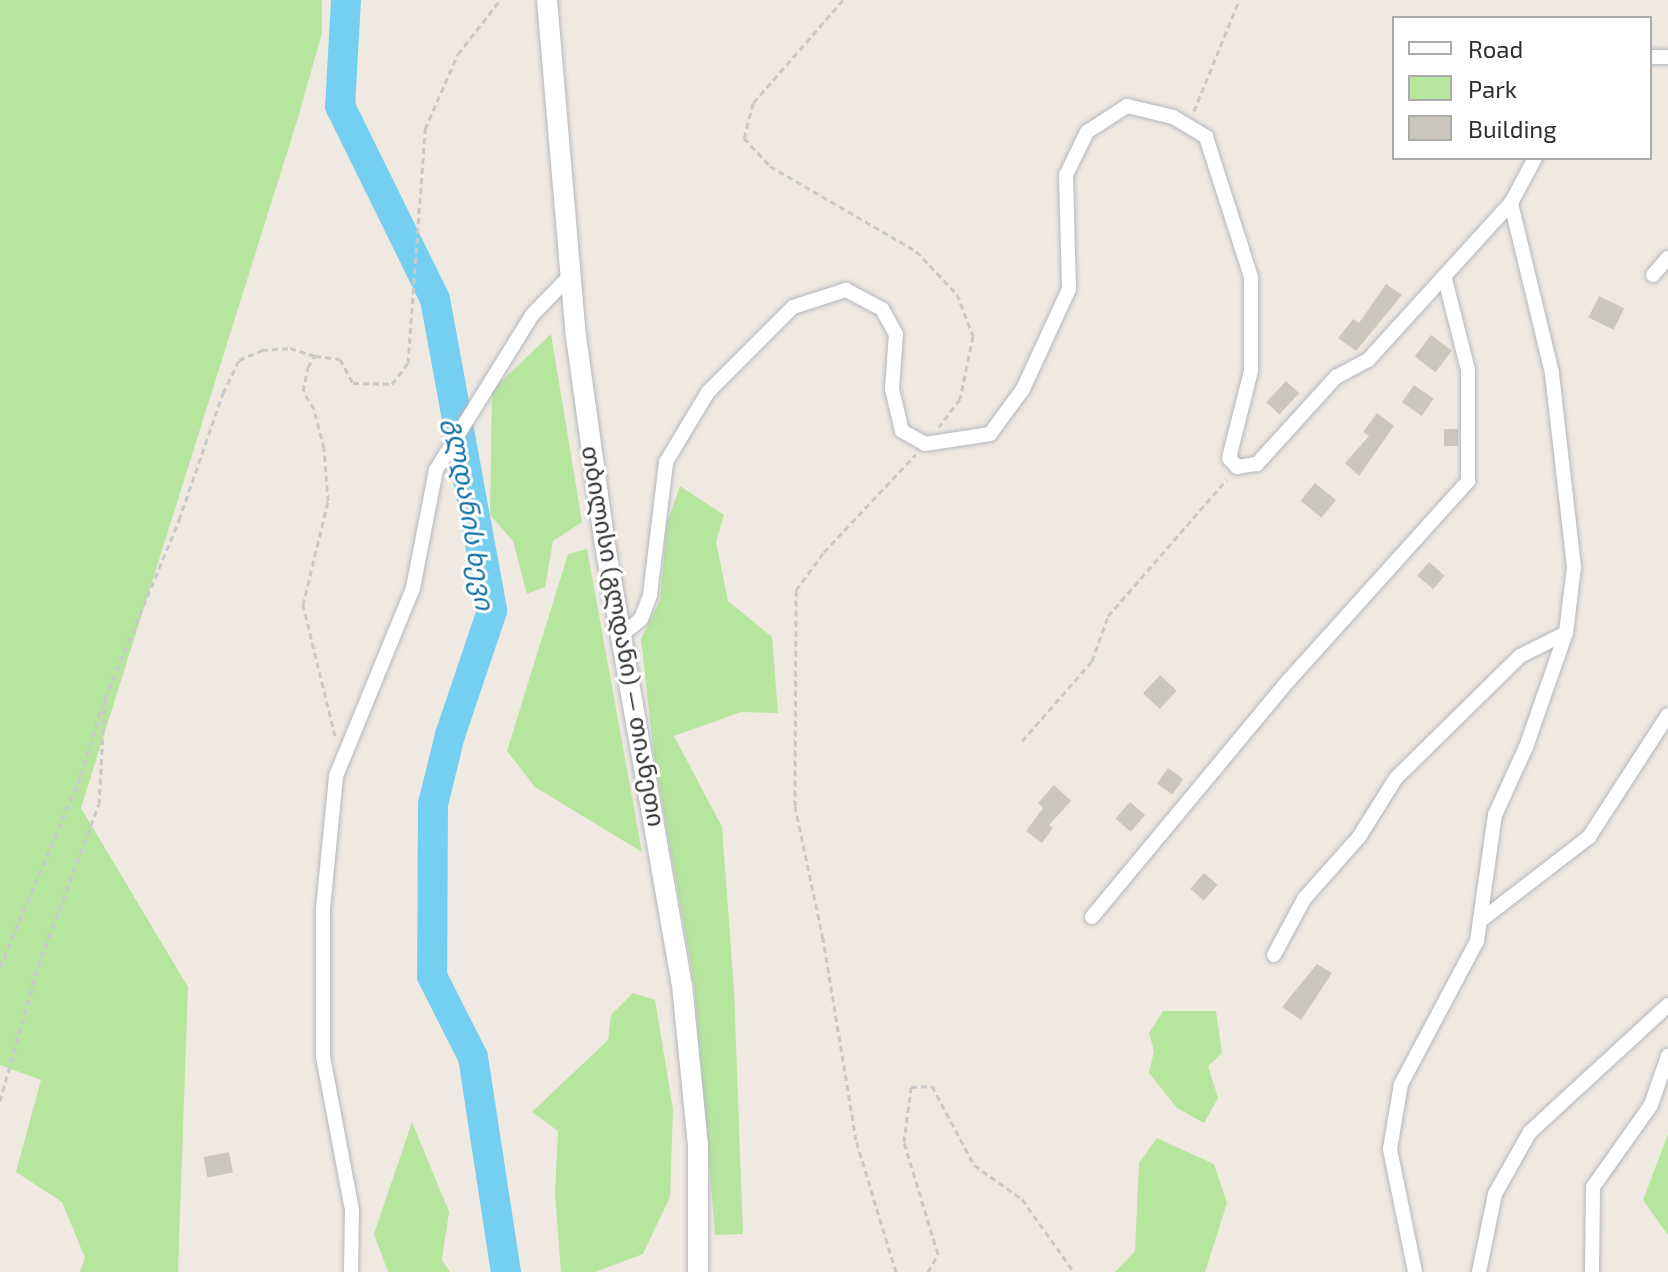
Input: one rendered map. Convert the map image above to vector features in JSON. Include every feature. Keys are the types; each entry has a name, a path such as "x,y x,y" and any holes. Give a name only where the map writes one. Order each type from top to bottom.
{"main road":[{"name":"თბილისი (გლდანი) — თიანეთი","path":"547,0 569,277 620,636 682,985 698,1145 698,1272"}],"street":[{"path":"620,636 641,619 650,595 666,462 708,392 793,307 846,290 882,309 896,334 892,389 902,431 925,444 990,434 1023,389 1069,289 1066,175 1087,132 1127,106 1188,126 1206,137 1251,277 1251,371 1229,458 1237,467 1257,464 1336,377 1368,360 1511,203 1534,160"},
{"path":"1415,1272 1390,1149 1401,1084 1477,941 1495,815 1566,633 1574,567 1567,474 1552,373 1511,203"},
{"path":"1653,275 1668,258"},
{"path":"351,1272 352,1210 323,1056 321,966 330,823 343,754 413,588 436,470 532,315 569,277"},
{"path":"1092,917 1289,680 1468,481 1468,370 1445,279"},
{"path":"1274,955 1304,899 1359,837 1396,778 1520,656 1566,633"},
{"path":"1479,921 1589,837 1668,715"},
{"path":"1479,1272 1495,1194 1530,1132 1668,1005"},
{"path":"1592,1272 1593,1187 1651,1105 1668,1056"}],"path":[{"path":"488,0 490,8"},
{"path":"0,967 81,775 105,698 239,360 262,350 290,348 315,356 340,359 353,383 392,384 408,363 425,129 458,54 490,8 500,0"},
{"path":"843,0 753,103 744,138 770,166 916,251 957,294 973,336 960,399 925,444 824,552 796,590 795,806 823,939 856,1140 896,1272"},
{"path":"1188,126 1239,0"},
{"path":"315,356 303,391 314,409 324,448 328,501 303,605 327,718 343,754"},
{"path":"1022,741 1092,661 1108,616 1237,467"},
{"path":"0,1101 38,966 99,804 105,698"},
{"path":"928,1272 938,1254 904,1142 911,1087 932,1086 974,1165 1022,1199 1074,1272"}],"green space":[{"path":"0,0 322,0 322,33 297,121 81,808 188,987 178,1272 80,1272 85,1258 62,1202 16,1172 41,1080 0,1065"},
{"path":"551,334 582,522 553,541 545,587 527,594 513,541 490,515 492,390"},
{"path":"680,486 724,515 716,542 728,601 772,637 778,713 741,712 674,736 722,827 734,990 743,1234 715,1235 694,983 654,757 641,639 660,600 667,523"},
{"path":"587,549 642,852 535,787 507,751 568,554"},
{"path":"633,993 655,1000 673,1109 670,1197 643,1254 595,1272 561,1272 555,1193 558,1131 532,1112 608,1040 611,1015"},
{"path":"1163,1011 1216,1011 1222,1053 1208,1066 1218,1098 1204,1123 1177,1108 1149,1073 1154,1051 1149,1033"},
{"path":"412,1122 449,1212 442,1260 450,1272 388,1272 374,1234"},
{"path":"1668,1134 1668,1235 1643,1200"},
{"path":"1157,1138 1214,1164 1227,1203 1205,1272 1115,1272 1135,1251 1139,1163"}],"building":[{"path":"1386,284 1402,295 1356,351 1338,338 1353,319 1359,323"},
{"path":"1599,296 1624,308 1614,330 1588,318"},
{"path":"1431,335 1452,351 1436,372 1415,357"},
{"path":"1286,381 1299,393 1279,414 1266,402"},
{"path":"1414,385 1434,399 1422,416 1402,402"},
{"path":"1377,413 1394,426 1359,476 1345,463 1369,436 1363,432"},
{"path":"1444,429 1458,429 1458,446 1444,446"},
{"path":"1315,483 1336,500 1322,518 1301,501"},
{"path":"1429,562 1445,576 1433,589 1417,576"},
{"path":"1160,675 1177,691 1160,709 1143,693"},
{"path":"1168,768 1183,779 1172,795 1157,783"},
{"path":"1054,785 1071,801 1049,825 1053,828 1042,843 1026,831 1043,808 1038,803"},
{"path":"1130,802 1145,815 1131,832 1116,819"},
{"path":"1204,873 1218,885 1204,901 1190,889"},
{"path":"1317,964 1332,973 1301,1020 1282,1007"},
{"path":"229,1152 233,1173 207,1178 203,1157"}],"waterway":[{"name":"გლდანის ხევი","path":"346,0 340,106 435,299 492,611 450,735 433,804 432,976 473,1057 506,1272"}]}
